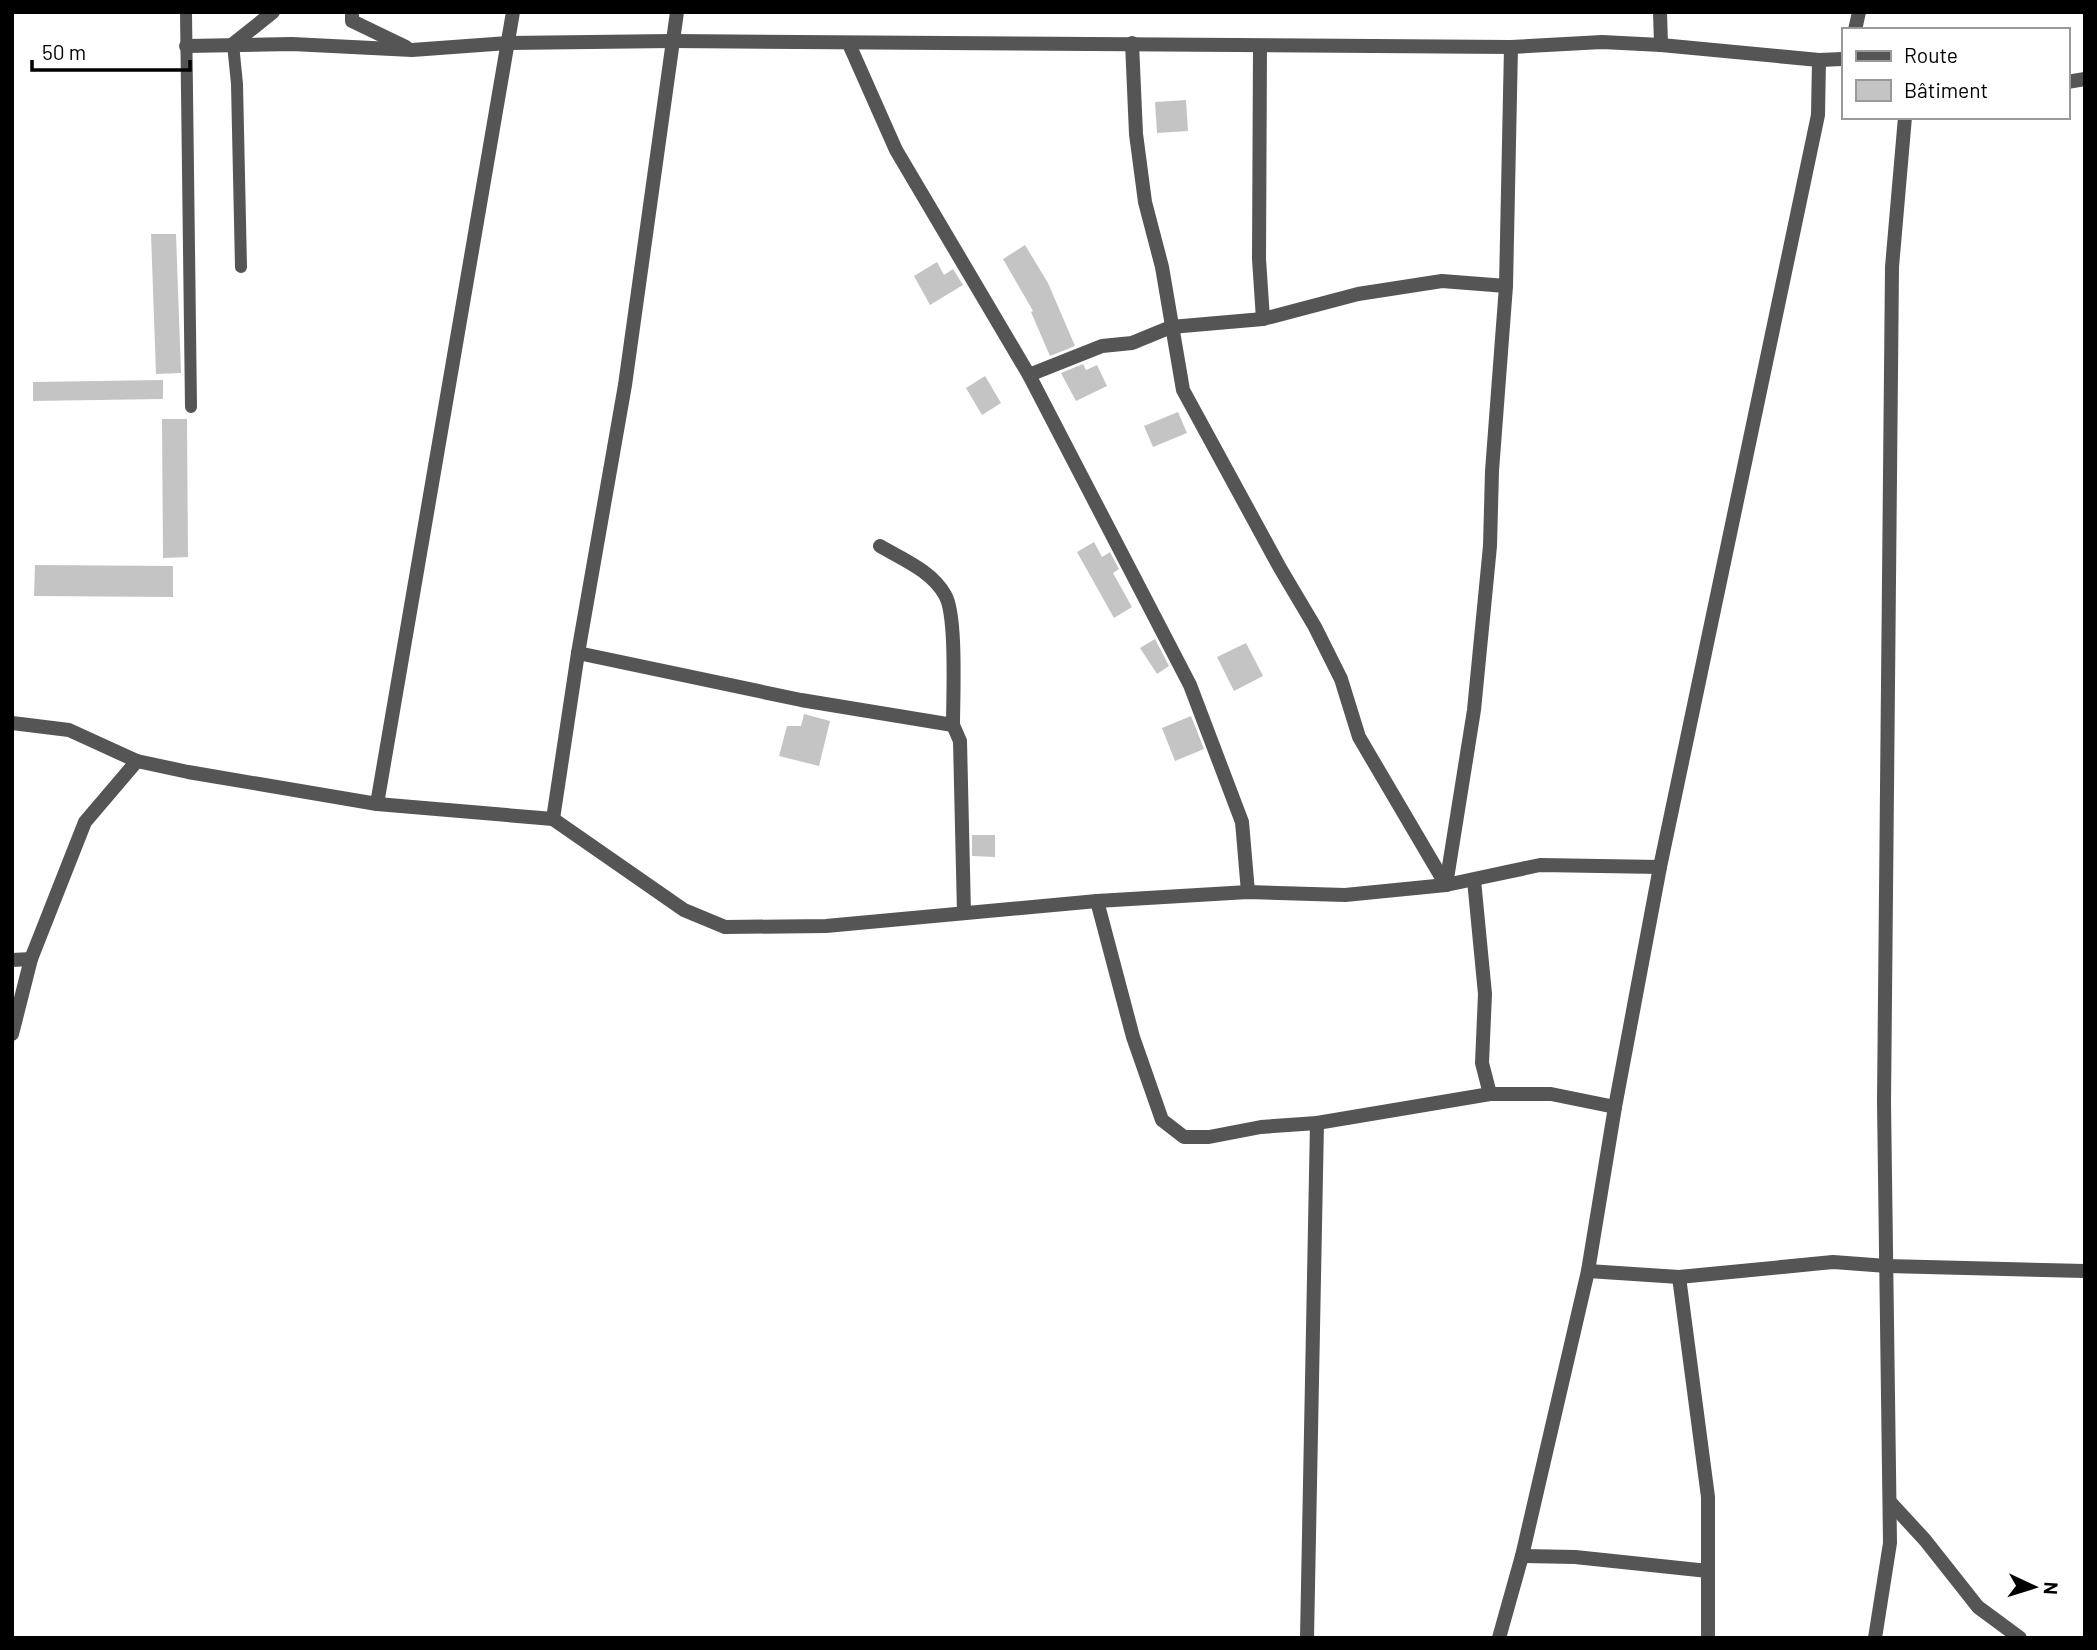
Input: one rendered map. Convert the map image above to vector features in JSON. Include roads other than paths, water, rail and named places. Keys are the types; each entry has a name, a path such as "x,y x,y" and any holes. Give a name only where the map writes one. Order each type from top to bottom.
{"street":[{"path":"233,44 274,12"},
{"path":"352,12 352,20 412,50"},
{"path":"377,804 513,12"},
{"path":"553,819 578,653 625,384 677,12"},
{"path":"1660,12 1661,45"},
{"path":"186,46 233,44 412,50 508,43 672,41 1511,47 1602,43 1661,45 1819,60 1842,59"},
{"path":"1132,43 1136,134 1145,202 1162,267 1183,390 1315,627 1341,679 1359,737 1446,885"},
{"path":"849,44 896,150 1029,375 1190,685 1242,822 1248,892"},
{"path":"1260,46 1259,259 1263,319"},
{"path":"1446,885 1474,710 1489,546 1506,286 1511,47"},
{"path":"1499,1638 1521,1556 1588,1270 1660,867 1818,115 1819,60"},
{"path":"1875,1638 1890,1543 1884,1102 1892,267 1905,119"},
{"path":"1029,375 1102,346 1132,343 1171,327 1263,319 1358,294 1442,281 1506,286"},
{"path":"880,546 934,581 946,596 951,616 953,725 960,741 964,913"},
{"path":"578,653 801,699 953,725"},
{"path":"12,723 69,730 137,761 188,772 377,804 553,819 684,909 725,927 826,926 1097,901 1248,892 1345,895 1446,885 1540,865 1660,867"},
{"path":"12,1034 32,959 85,822 137,761"},
{"path":"1474,880 1485,994 1482,1063 1490,1094"},
{"path":"1097,901 1133,1037 1163,1120 1184,1137 1209,1137 1261,1127 1317,1123 1490,1094 1551,1094 1615,1107"},
{"path":"12,960 32,959"},
{"path":"1307,1638 1317,1123"},
{"path":"1588,1270 1679,1277 1833,1262 2085,1271"},
{"path":"1679,1277 1708,1497 1708,1638"},
{"path":"1890,1502 1925,1540 1978,1607 2020,1638"},
{"path":"1521,1556 1575,1557 1708,1571"}],"lane":[{"path":"186,12 191,407"},
{"path":"233,44 237,84 241,267"}]}
